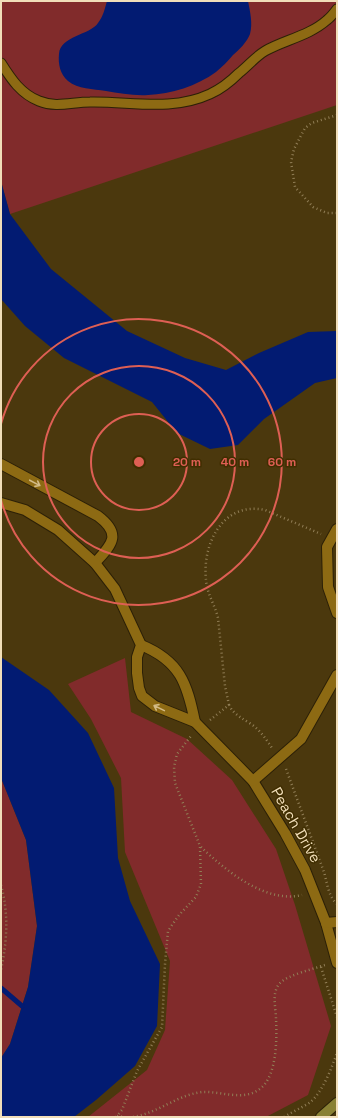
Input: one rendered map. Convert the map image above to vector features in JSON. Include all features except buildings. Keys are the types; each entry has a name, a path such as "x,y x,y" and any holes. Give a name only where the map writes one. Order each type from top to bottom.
{"main road":[{"path":"321,1117 337,1104"},
{"path":"335,1117 337,1104"}],"street":[{"path":"1,464 105,521 112,533 112,539 110,546 95,563"},
{"path":"1,503 25,510 58,530 95,563 115,589 140,645 158,654 176,669 182,677 197,725"},
{"path":"337,529 327,547 328,587 337,613"},
{"name":"Peach Drive","path":"140,645 137,657 137,673 139,688 142,696 155,706 197,725 253,781 285,833 305,870 326,923 337,963"},
{"path":"253,781 301,738 337,675"},
{"path":"326,923 337,922"}],"lane":[{"path":"1,63 12,80 24,93 39,102 56,106 86,102 173,105 210,94 226,85 263,52 310,31 326,21 337,9"}],"path":[{"path":"337,115 312,123 305,128 294,149 291,162 295,187 312,207 327,213 337,213"},
{"path":"331,539 265,510 256,508 237,512 226,518 218,528 211,542 206,558 206,578 208,592 218,618 225,686 229,706 236,715 259,731 285,768 292,783 328,887 337,904"},
{"path":"116,1116 122,1110 137,1071 162,1027 168,931 179,915 196,897 201,884 200,846 175,783 174,767 177,754 197,725 229,706"},
{"path":"200,846 226,870 271,894 296,897 328,887"},
{"path":"1,885 7,922 6,945 1,970"},
{"path":"133,1117 143,1116 184,1096 202,1092 243,1095 254,1093 261,1088 268,1081 275,1057 277,1034 275,1006 276,989 280,983 289,978 337,963"},
{"path":"321,967 337,1017"},
{"path":"284,1117 310,1102 319,1091 337,1053"},
{"path":"116,1116 124,1117"}],"shaded area":[{"path":"1,1 337,1 337,105 10,214 1,181"},
{"path":"107,1 248,1 251,18 251,30 249,37 243,46 218,70 201,81 175,91 137,95 76,86 68,81 61,72 59,54 61,48 64,43 89,30 98,23 104,12"},
{"path":"1,181 10,214 51,269 127,331 185,358 226,370 259,353 308,332 337,331 337,378 315,383 264,419 238,445 210,449 177,433 152,402 64,358 25,326 1,299"},
{"path":"1,657 49,690 88,733 114,788 118,858 130,901 160,964 157,1026 135,1066 74,1117 1,1117 1,1058 10,1044 28,987 37,926 26,840 1,778"},
{"path":"125,658 131,712 187,739 232,780 276,849 295,905 331,1026 308,1095 266,1117 88,1117 147,1070 165,1030 170,961 125,852 121,778 91,719 68,684"},
{"path":"1,778 26,840 37,926 28,987 10,1044 1,1058"}],"waterway":[{"path":"1,988 22,1006"}]}
